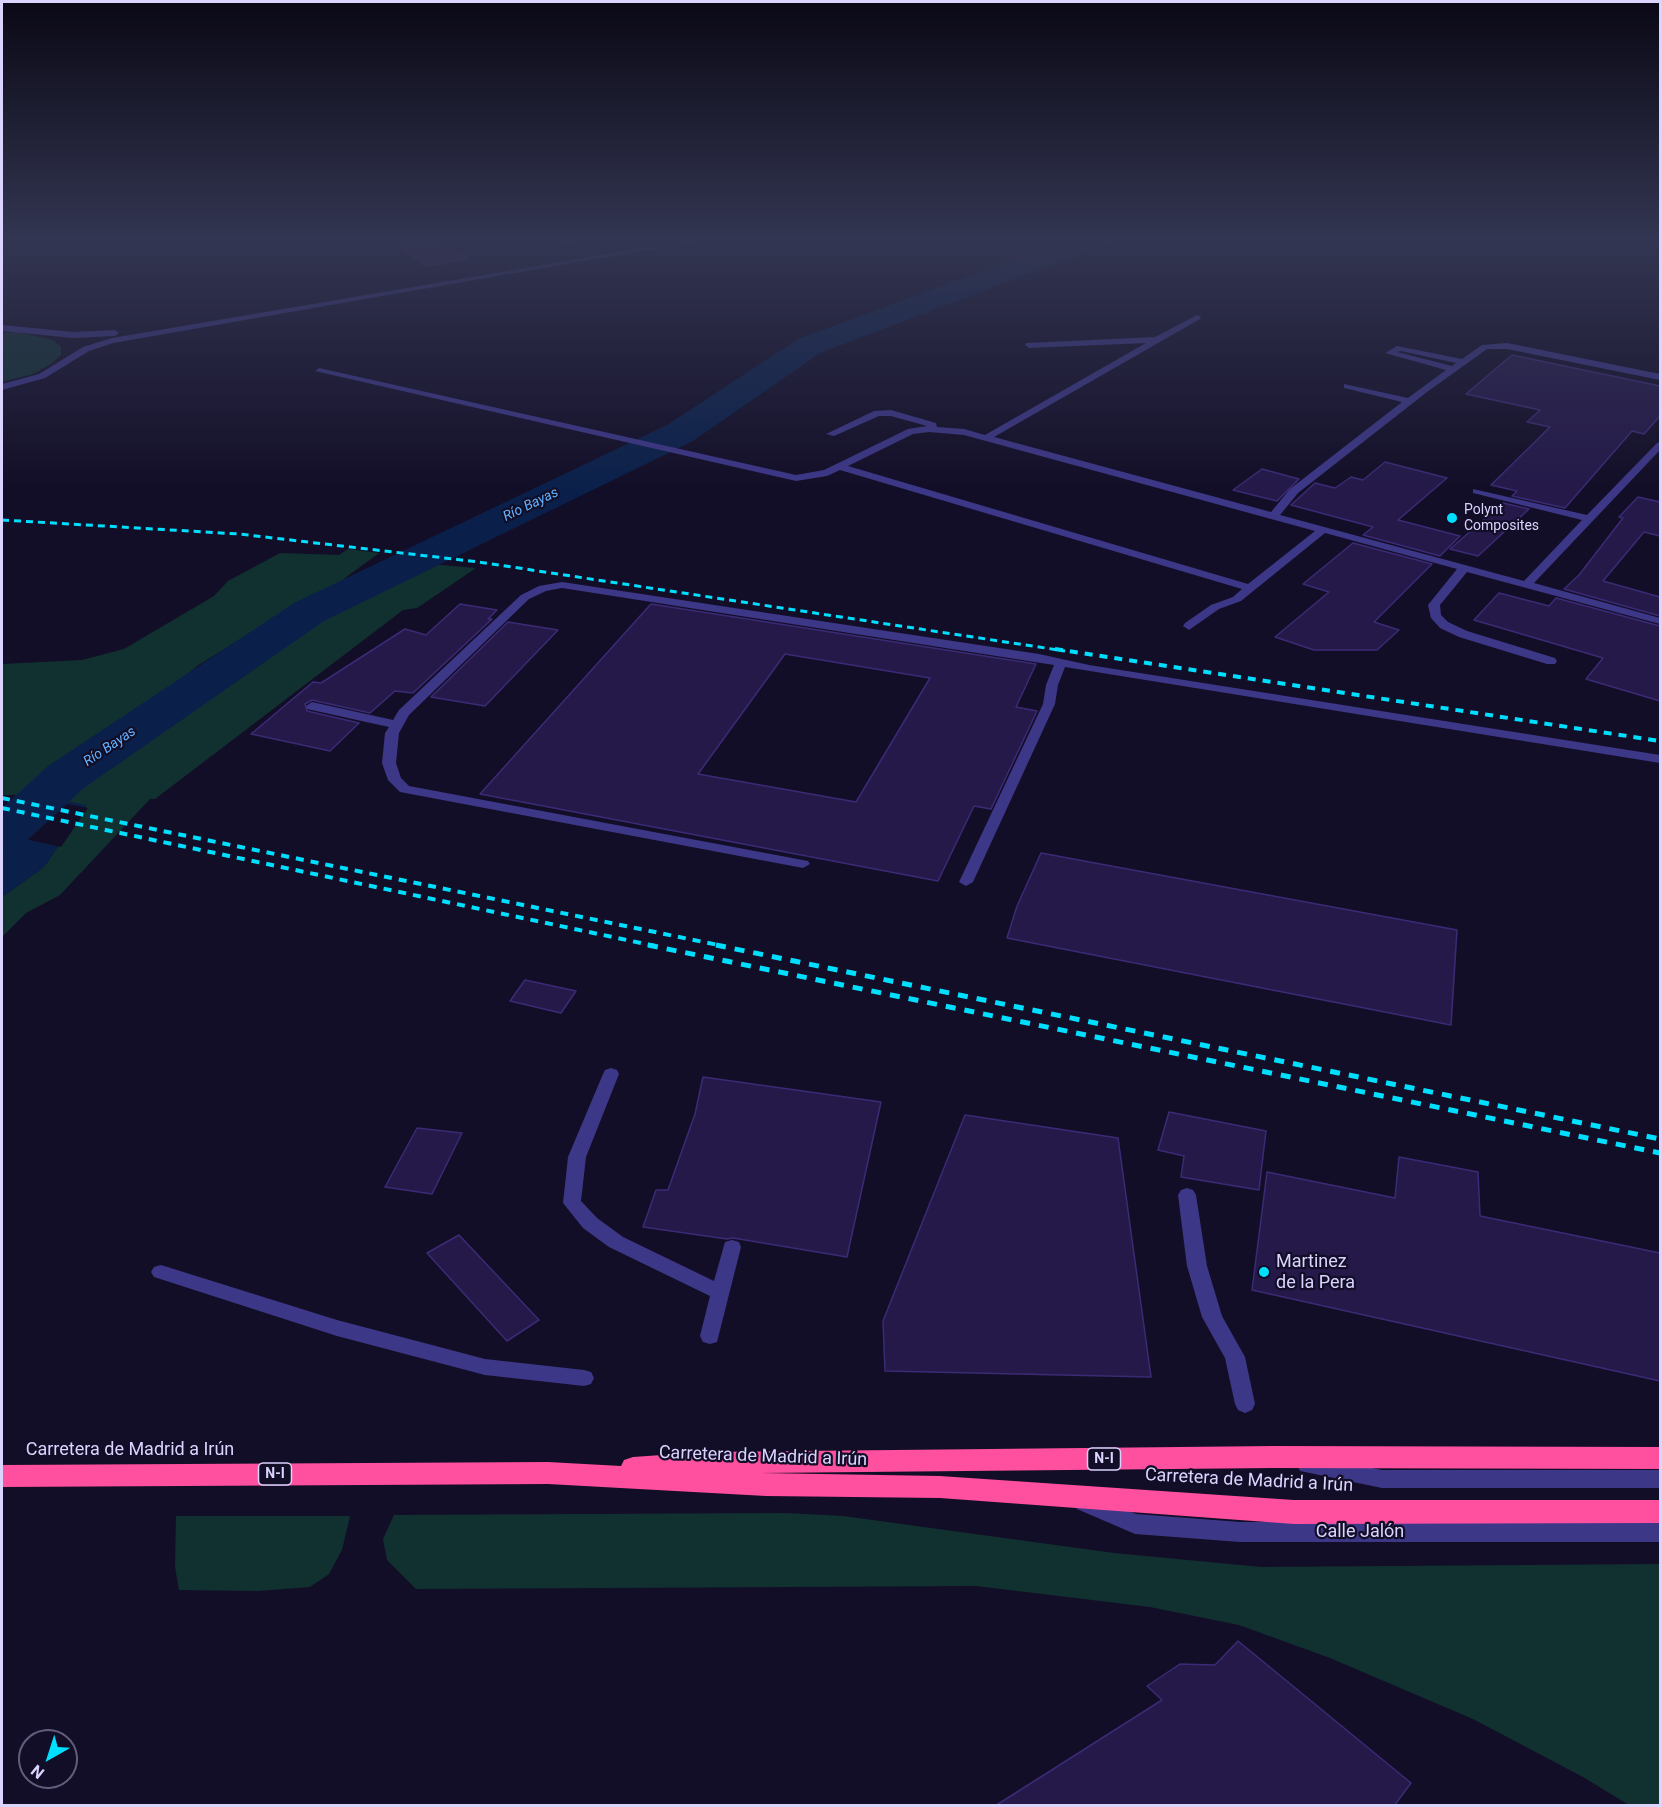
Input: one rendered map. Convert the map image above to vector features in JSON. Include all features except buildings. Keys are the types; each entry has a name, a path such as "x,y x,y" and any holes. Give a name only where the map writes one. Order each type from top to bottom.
{"highway":[{"name":"Carretera de Madrid a Irún","path":"2,1476 548,1473 705,1463 1274,1457 1660,1458"},
{"name":"Carretera de Madrid a Irún","path":"548,1473 766,1485 940,1487 1066,1494 1179,1506 1294,1512 1660,1512"}],"street":[{"path":"2,328 84,335 120,332 171,323"},
{"path":"2,387 42,376 72,357 97,345 212,323"},
{"path":"986,438 1186,323"},
{"path":"53,332 68,339 75,347 72,357"},
{"path":"1029,345 1157,340"},
{"path":"1273,516 1294,491 1451,369 1485,347 1508,346 1660,377"},
{"path":"1451,369 1389,353 1401,348 1461,362"},
{"path":"319,371 796,478 816,477 911,431 947,430"},
{"path":"1347,386 1410,401"},
{"path":"831,434 877,412 891,413 1660,621"},
{"path":"1526,585 1660,445"},
{"path":"840,466 1250,588"},
{"path":"1477,491 1589,519"},
{"path":"1189,626 1215,607 1237,599 1323,530"},
{"path":"1464,568 1434,605 1435,616 1444,625 1462,634 1551,661"},
{"path":"803,864 405,789 395,780 389,763 392,733 404,713 525,597 543,588 562,585 1660,759"},
{"path":"966,882 1049,704 1052,684 1060,664"},
{"path":"312,706 397,725"},
{"path":"611,1074 577,1157 572,1203 590,1223 616,1242 719,1292"},
{"path":"1186,1195 1197,1266 1212,1317 1235,1357 1245,1404"},
{"path":"710,1336 719,1292 732,1247"},
{"path":"161,1272 337,1328 485,1367 584,1378"},
{"name":"Carretera de Madrid a Irún","path":"1274,1457 1382,1479 1660,1479"},
{"name":"Calle Jalón","path":"1066,1494 1135,1524 1240,1532 1660,1532"}],"green space":[{"path":"17,332 53,340 61,347 61,355 51,364 33,374 2,382 2,333"},
{"path":"348,549 379,553 345,578 329,595 242,638 197,666 173,687 195,689 330,608 430,564 476,568 417,608 403,610 155,799 150,799 60,895 26,913 2,937 2,897 44,867 86,806 61,800 2,798 2,664 82,660 124,649 214,596 228,581 280,553 339,555"},
{"path":"784,1513 843,1516 1114,1553 1261,1567 1660,1564 1660,1805 1629,1805 1583,1777 1473,1719 1330,1658 1239,1625 1150,1607 976,1586 416,1589 387,1560 383,1539 394,1515"},
{"path":"176,1516 350,1516 342,1550 329,1574 310,1587 258,1591 179,1590 175,1567"}],"water":[{"path":"2,798 61,800 86,805 44,867 2,897"}],"pier":[{"path":"2,795 21,795 88,808 61,847 2,834"}],"waterway":[{"name":"Río Bayas","path":"2,835 66,777 309,612 680,433 809,346 869,323"}],"railway":[{"path":"2,520 239,534 479,562 1065,651"},
{"path":"1055,649 1660,741"},
{"path":"2,798 723,946"},
{"path":"2,808 655,946"},
{"path":"648,945 1660,1153"},
{"path":"716,945 1660,1139"}],"place":[{"name":"Polynt Composites","path":"1452,518"},
{"name":"Martinez de la Pera","path":"1264,1272"}]}
